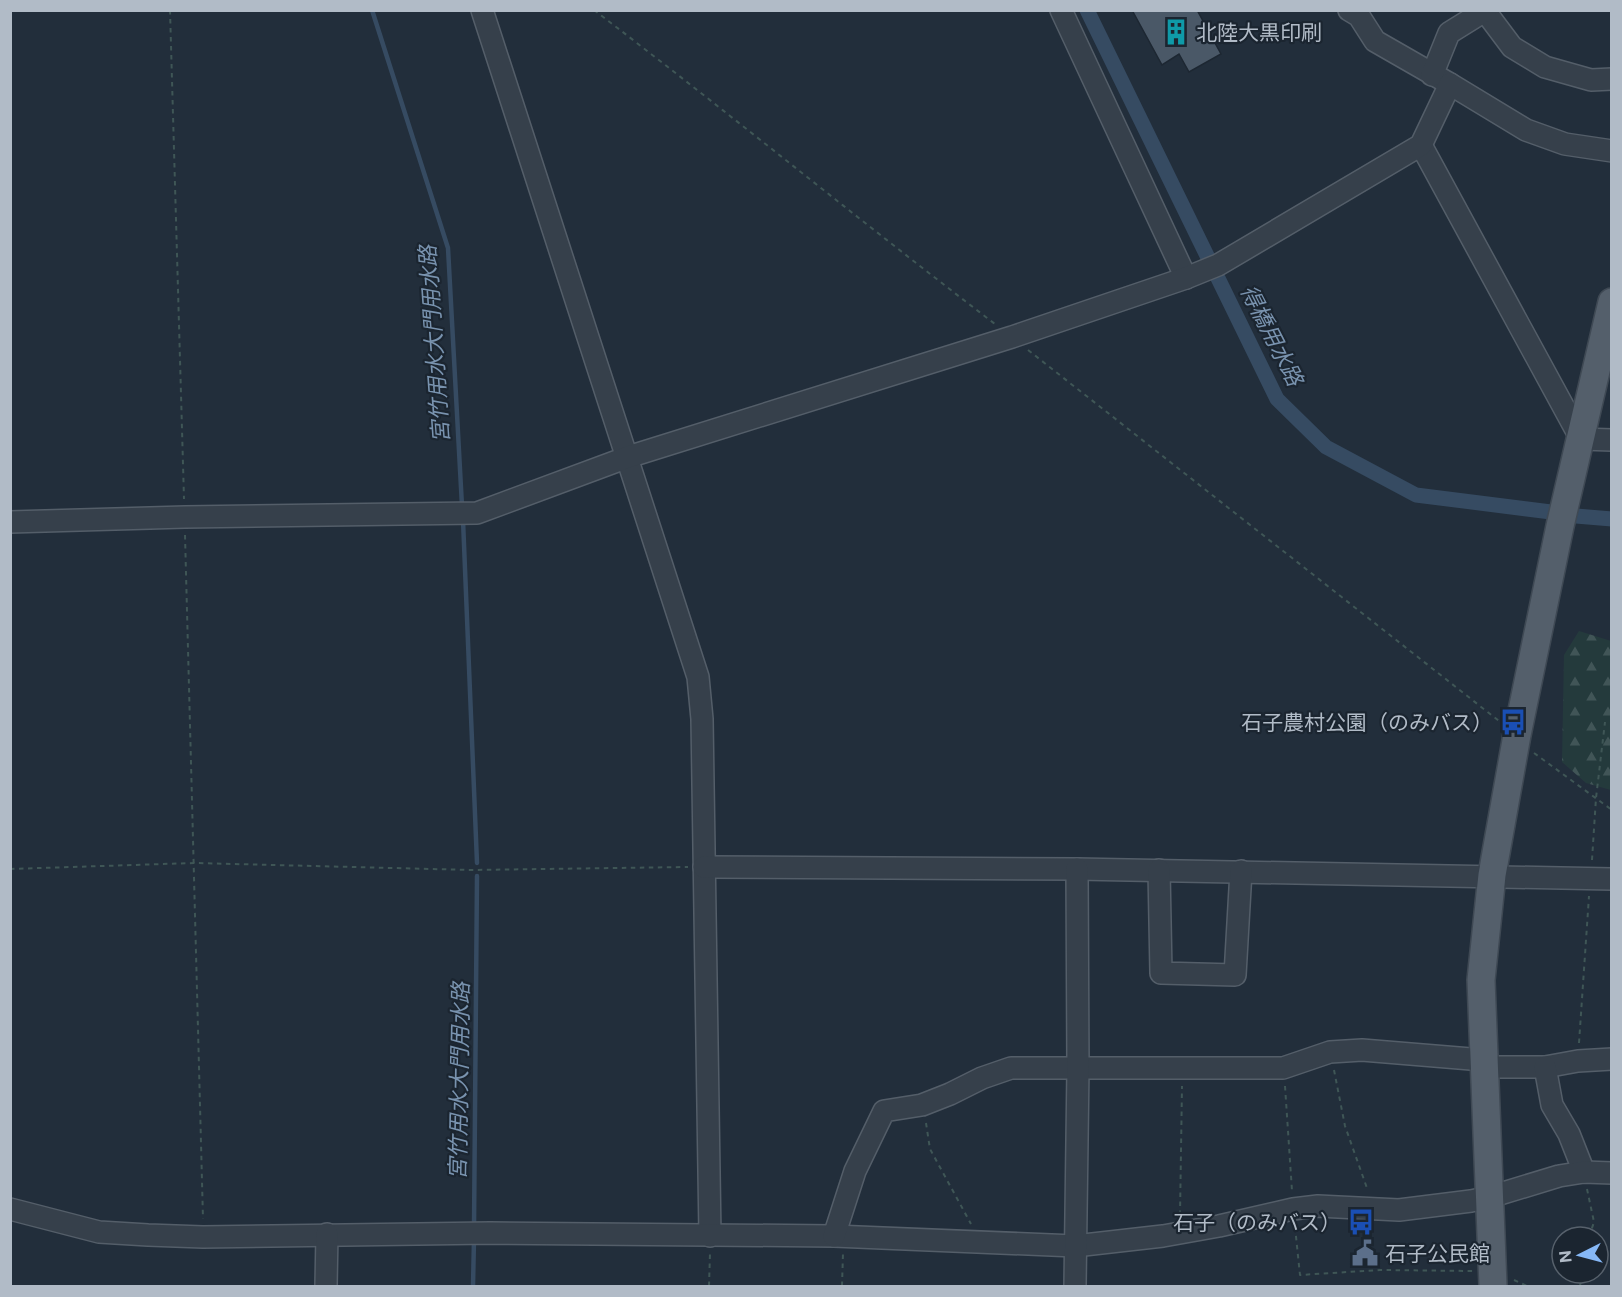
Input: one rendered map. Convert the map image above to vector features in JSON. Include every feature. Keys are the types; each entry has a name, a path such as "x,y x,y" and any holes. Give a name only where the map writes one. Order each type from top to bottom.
{"main road":[{"path":"1493,1287 1481,980 1492,875 1517,735 1611,302"}],"street":[{"path":"482,10 698,677 702,719 710,1236"},
{"path":"1061,10 1202,271"},
{"path":"1349,10 1359,16 1375,41 1526,130 1565,144 1611,151"},
{"path":"10,522 477,513 628,457 1012,337 1202,271 1421,145 1441,79 1449,33 1485,11 1512,47 1545,67 1591,80 1611,79"},
{"path":"1421,145 1581,439 1611,440"},
{"path":"704,867 1077,868 1611,879"},
{"path":"1075,1287 1078,1068 1077,868"},
{"path":"1159,870 1161,973 1235,975 1241,871"},
{"path":"838,1236 855,1171 884,1111 922,1105 982,1078 1011,1068 1283,1068 1330,1052 1362,1050 1545,1067 1578,1061 1611,1059"},
{"path":"1545,1067 1552,1105 1569,1134 1584,1172"},
{"path":"10,1209 99,1232 203,1237 490,1233 838,1236 1075,1246 1180,1233 1293,1209 1318,1206 1399,1210 1491,1197 1559,1176 1584,1172 1611,1173"},
{"path":"326,1287 327,1234"}],"path":[{"path":"170,10 203,1237"},
{"path":"594,10 1517,735 1534,754 1611,810"},
{"path":"10,869 194,863 472,870 704,867"},
{"path":"1330,1052 1345,1126 1375,1210"},
{"path":"1180,1233 1183,1068"},
{"path":"922,1105 930,1149 981,1242"},
{"path":"1584,1172 1593,1225"},
{"path":"709,1287 710,1236"},
{"path":"838,1236 842,1287"}],"green space":[{"path":"1579,631 1611,641 1611,790 1586,783 1562,762 1564,655"}],"building":[{"name":"北陸大黒印刷","path":"1132,10 1197,10 1221,54 1189,72 1179,54 1162,65"}],"waterway":[{"name":"宮竹用水大門用水路","path":"372,10 448,248 462,506"},
{"name":"得橋用水路","path":"1087,10 1277,399 1326,447 1416,495 1559,513"},
{"name":"得橋用水路","path":"1576,516 1612,519"},
{"name":"宮竹用水大門用水路","path":"463,520 477,863"},
{"name":"宮竹用水大門用水路","path":"474,1228 477,876"},
{"name":"宮竹用水大門用水路","path":"473,1286 474,1239"}],"place":[{"name":"北陸大黒印刷","path":"1176,32"},
{"name":"石子農村公園（のみバス）","path":"1513,722"},
{"name":"石子（のみバス）","path":"1361,1222"},
{"name":"石子公民館","path":"1365,1253"}]}
